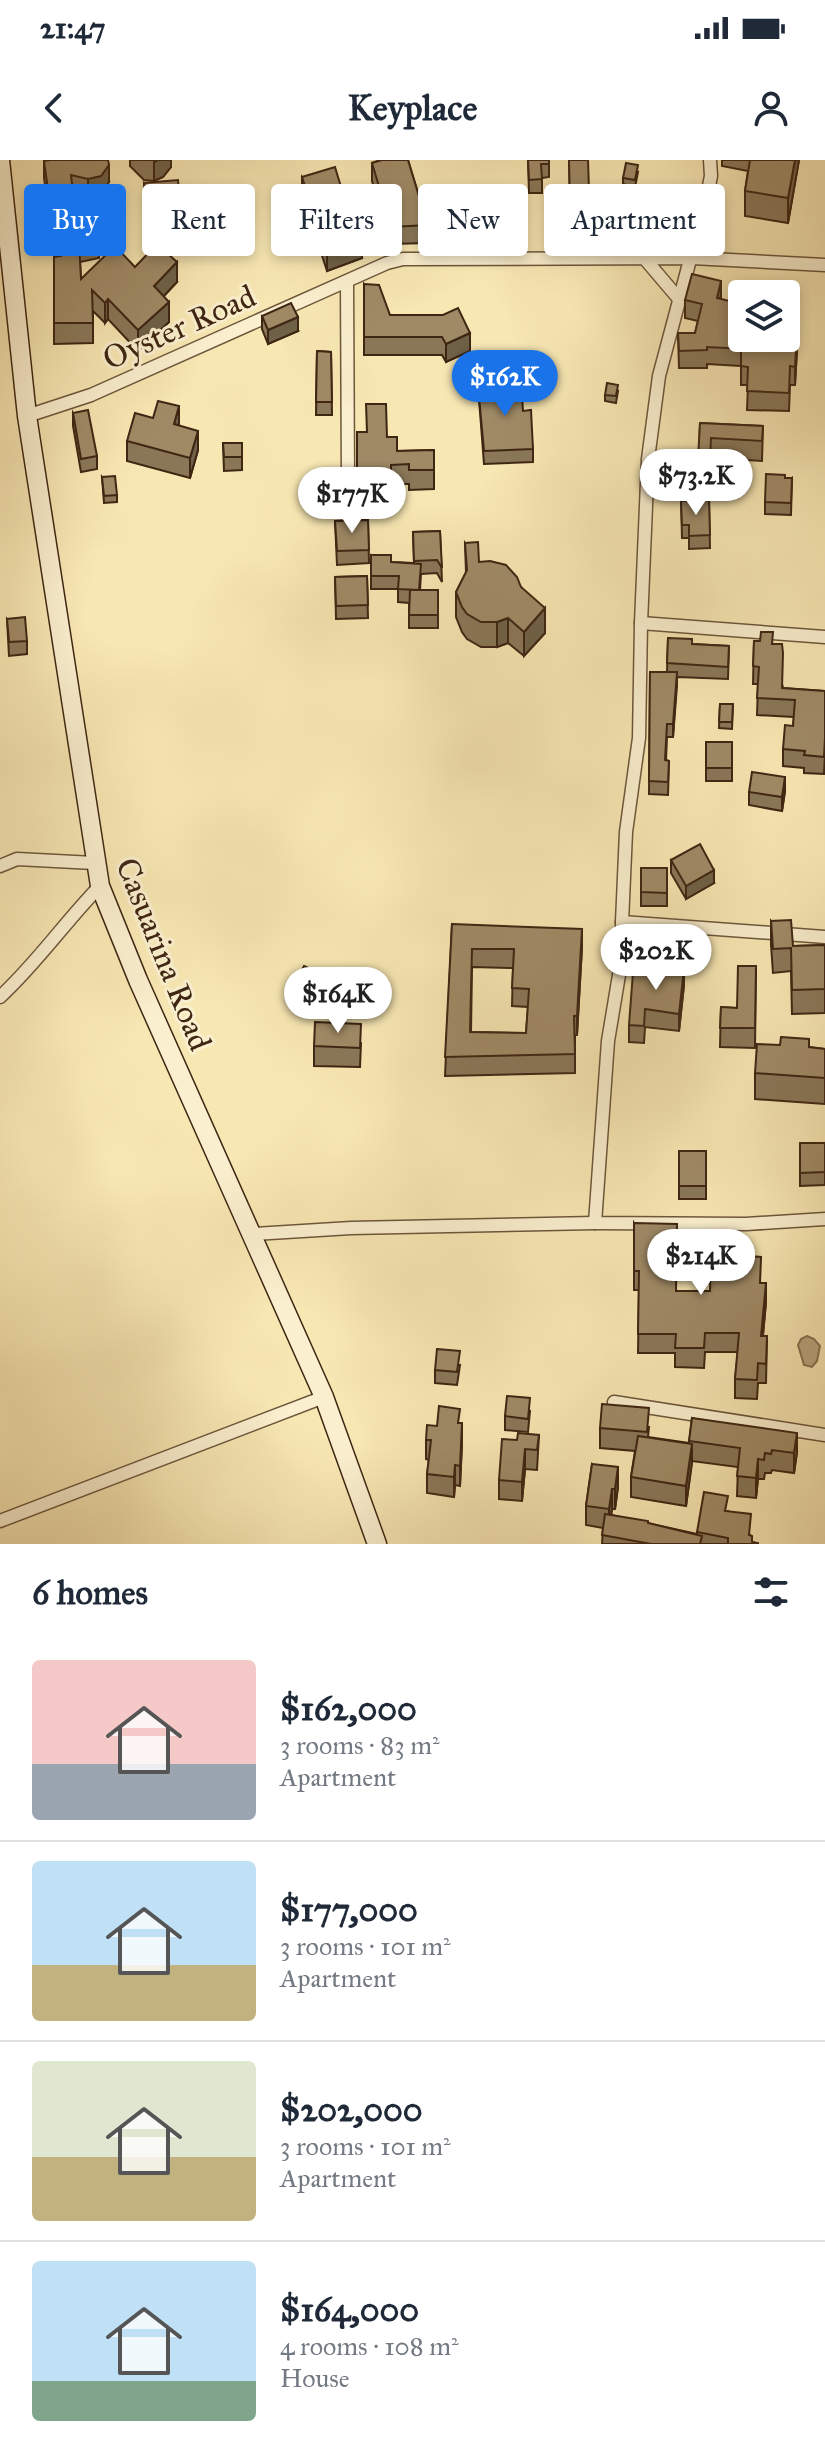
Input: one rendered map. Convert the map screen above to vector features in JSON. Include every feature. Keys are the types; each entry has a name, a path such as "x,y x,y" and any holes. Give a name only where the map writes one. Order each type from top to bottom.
{"street":[{"name":"Casuarina Road","path":"0,160 27,416 100,886 138,980 324,1397 377,1544"},
{"path":"595,1223 608,1041 623,951 626,832 639,738 648,459 659,376 677,319 679,299 709,186 710,160"},
{"name":"Oyster Road","path":"27,416 91,395 387,263 403,259 692,258 825,265"},
{"path":"645,259 679,299"},
{"path":"347,282 348,484"},
{"path":"641,623 825,637"},
{"path":"0,866 17,859 94,863"},
{"path":"0,997 16,983 66,921 100,886"},
{"path":"622,922 825,937"},
{"path":"253,1234 351,1228 595,1223 746,1224 825,1219"},
{"path":"0,1521 324,1397"},
{"path":"614,1402 825,1435"}],"shaded area":[{"path":"807,1336 820,1346 817,1361 812,1367 804,1365 798,1345"}],"building":[{"path":"108,160 109,165 101,176 88,179 71,175 72,184 47,184 44,161"},
{"path":"408,160 418,193 418,226 402,226 402,184 378,184 372,163"},
{"path":"528,160 549,160 549,164 541,164 542,179 529,180"},
{"path":"569,160 588,160 589,184 570,184"},
{"path":"750,160 795,160 788,198 745,191"},
{"path":"626,163 638,165 635,180 623,178"},
{"path":"335,167 340,184 304,184 302,177"},
{"path":"178,180 178,184 144,184"},
{"path":"80,256 81,279 105,256 125,256 135,267 146,256 170,256 177,262 154,286 169,302 138,330 108,299 105,303 92,290 93,323 54,323 54,257"},
{"path":"692,274 721,281 717,298 728,301 728,348 679,351 678,333 695,333 702,304 685,300"},
{"path":"364,284 379,285 390,315 443,315 458,308 470,333 446,344 442,337 364,337"},
{"path":"291,303 298,317 268,330 262,316"},
{"path":"317,351 331,352 332,402 316,402"},
{"path":"741,352 796,352 795,367 790,366 789,393 747,391 748,367 741,366"},
{"path":"521,380 523,411 531,410 533,449 484,451 478,386"},
{"path":"607,383 618,385 616,396 605,395"},
{"path":"158,401 179,406 174,424 198,431 190,458 127,441 135,413 153,418"},
{"path":"366,404 386,404 387,437 397,437 397,451 434,450 434,470 409,470 409,464 391,465 391,471 357,472 357,432 367,432"},
{"path":"88,410 97,456 81,459 73,413"},
{"path":"700,423 763,426 762,441 711,438 710,460 698,459"},
{"path":"223,443 242,443 242,457 224,457"},
{"path":"766,474 792,478 791,503 765,502"},
{"path":"115,476 117,495 104,496 102,477"},
{"path":"709,500 710,535 689,536 689,525 682,525 681,501"},
{"path":"368,520 369,550 337,551 335,521"},
{"path":"440,531 442,568 437,560 414,561 413,532"},
{"path":"478,542 479,562 506,565 521,587 545,608 524,632 508,618 481,622 462,607 456,592 467,570 465,543"},
{"path":"371,555 391,555 391,562 421,564 419,590 398,589 399,576 371,576"},
{"path":"367,576 368,605 336,606 335,577"},
{"path":"410,590 438,590 438,615 409,615"},
{"path":"25,617 27,641 9,642 7,619"},
{"path":"761,632 773,632 772,644 782,644 782,688 825,691 824,757 783,749 785,725 793,726 795,700 757,698 759,667 753,666 754,641 760,641"},
{"path":"668,638 692,639 692,644 729,646 728,667 667,663"},
{"path":"650,672 677,672 673,724 667,724 665,760 669,761 668,782 649,781"},
{"path":"720,704 733,704 732,722 719,722"},
{"path":"706,742 732,742 732,768 706,768"},
{"path":"752,772 785,777 782,797 749,792"},
{"path":"700,844 714,870 686,886 671,860"},
{"path":"641,868 667,868 667,893 641,892"},
{"path":"791,920 793,946 825,945 825,989 792,990 791,948 773,949 771,921"},
{"path":"452,924 582,929 577,1016 574,1016 575,1054 445,1057","holes":["472,949 514,949 512,988 529,989 526,1033 470,1032"]},
{"path":"653,964 684,968 679,1014 645,1009 644,1026 629,1025 633,972 652,973"},
{"path":"304,966 326,977 318,992 296,981"},
{"path":"738,966 756,966 755,1028 720,1028 721,1007 737,1008"},
{"path":"315,1022 361,1024 360,1048 314,1046"},
{"path":"781,1037 809,1039 809,1047 825,1049 825,1078 755,1073 757,1044 780,1045"},
{"path":"800,1143 825,1143 825,1172 800,1173"},
{"path":"679,1151 706,1151 706,1186 679,1186"},
{"path":"634,1223 677,1224 676,1291 710,1291 711,1247 736,1248 736,1255 761,1257 760,1283 766,1283 761,1336 767,1336 766,1364 758,1363 757,1380 735,1379 739,1333 705,1333 704,1348 675,1348 676,1334 638,1334 639,1271 634,1271"},
{"path":"437,1349 460,1351 457,1372 435,1370"},
{"path":"507,1396 530,1398 528,1419 505,1416"},
{"path":"602,1404 649,1408 647,1432 600,1428"},
{"path":"439,1406 460,1409 460,1466 455,1465 454,1477 427,1474 431,1440 426,1440 427,1425 437,1426"},
{"path":"692,1418 797,1433 794,1453 772,1450 771,1454 765,1453 764,1460 758,1459 756,1478 737,1476 740,1448 689,1441"},
{"path":"518,1433 539,1435 537,1450 525,1449 522,1482 499,1480 502,1439 517,1440"},
{"path":"638,1436 692,1444 686,1486 631,1477"},
{"path":"592,1464 618,1467 609,1509 586,1506"},
{"path":"704,1492 728,1496 725,1511 751,1514 749,1535 752,1542 758,1544 728,1544 728,1538 697,1532"},
{"path":"605,1514 648,1521 702,1536 700,1544 651,1544 602,1535"}]}
